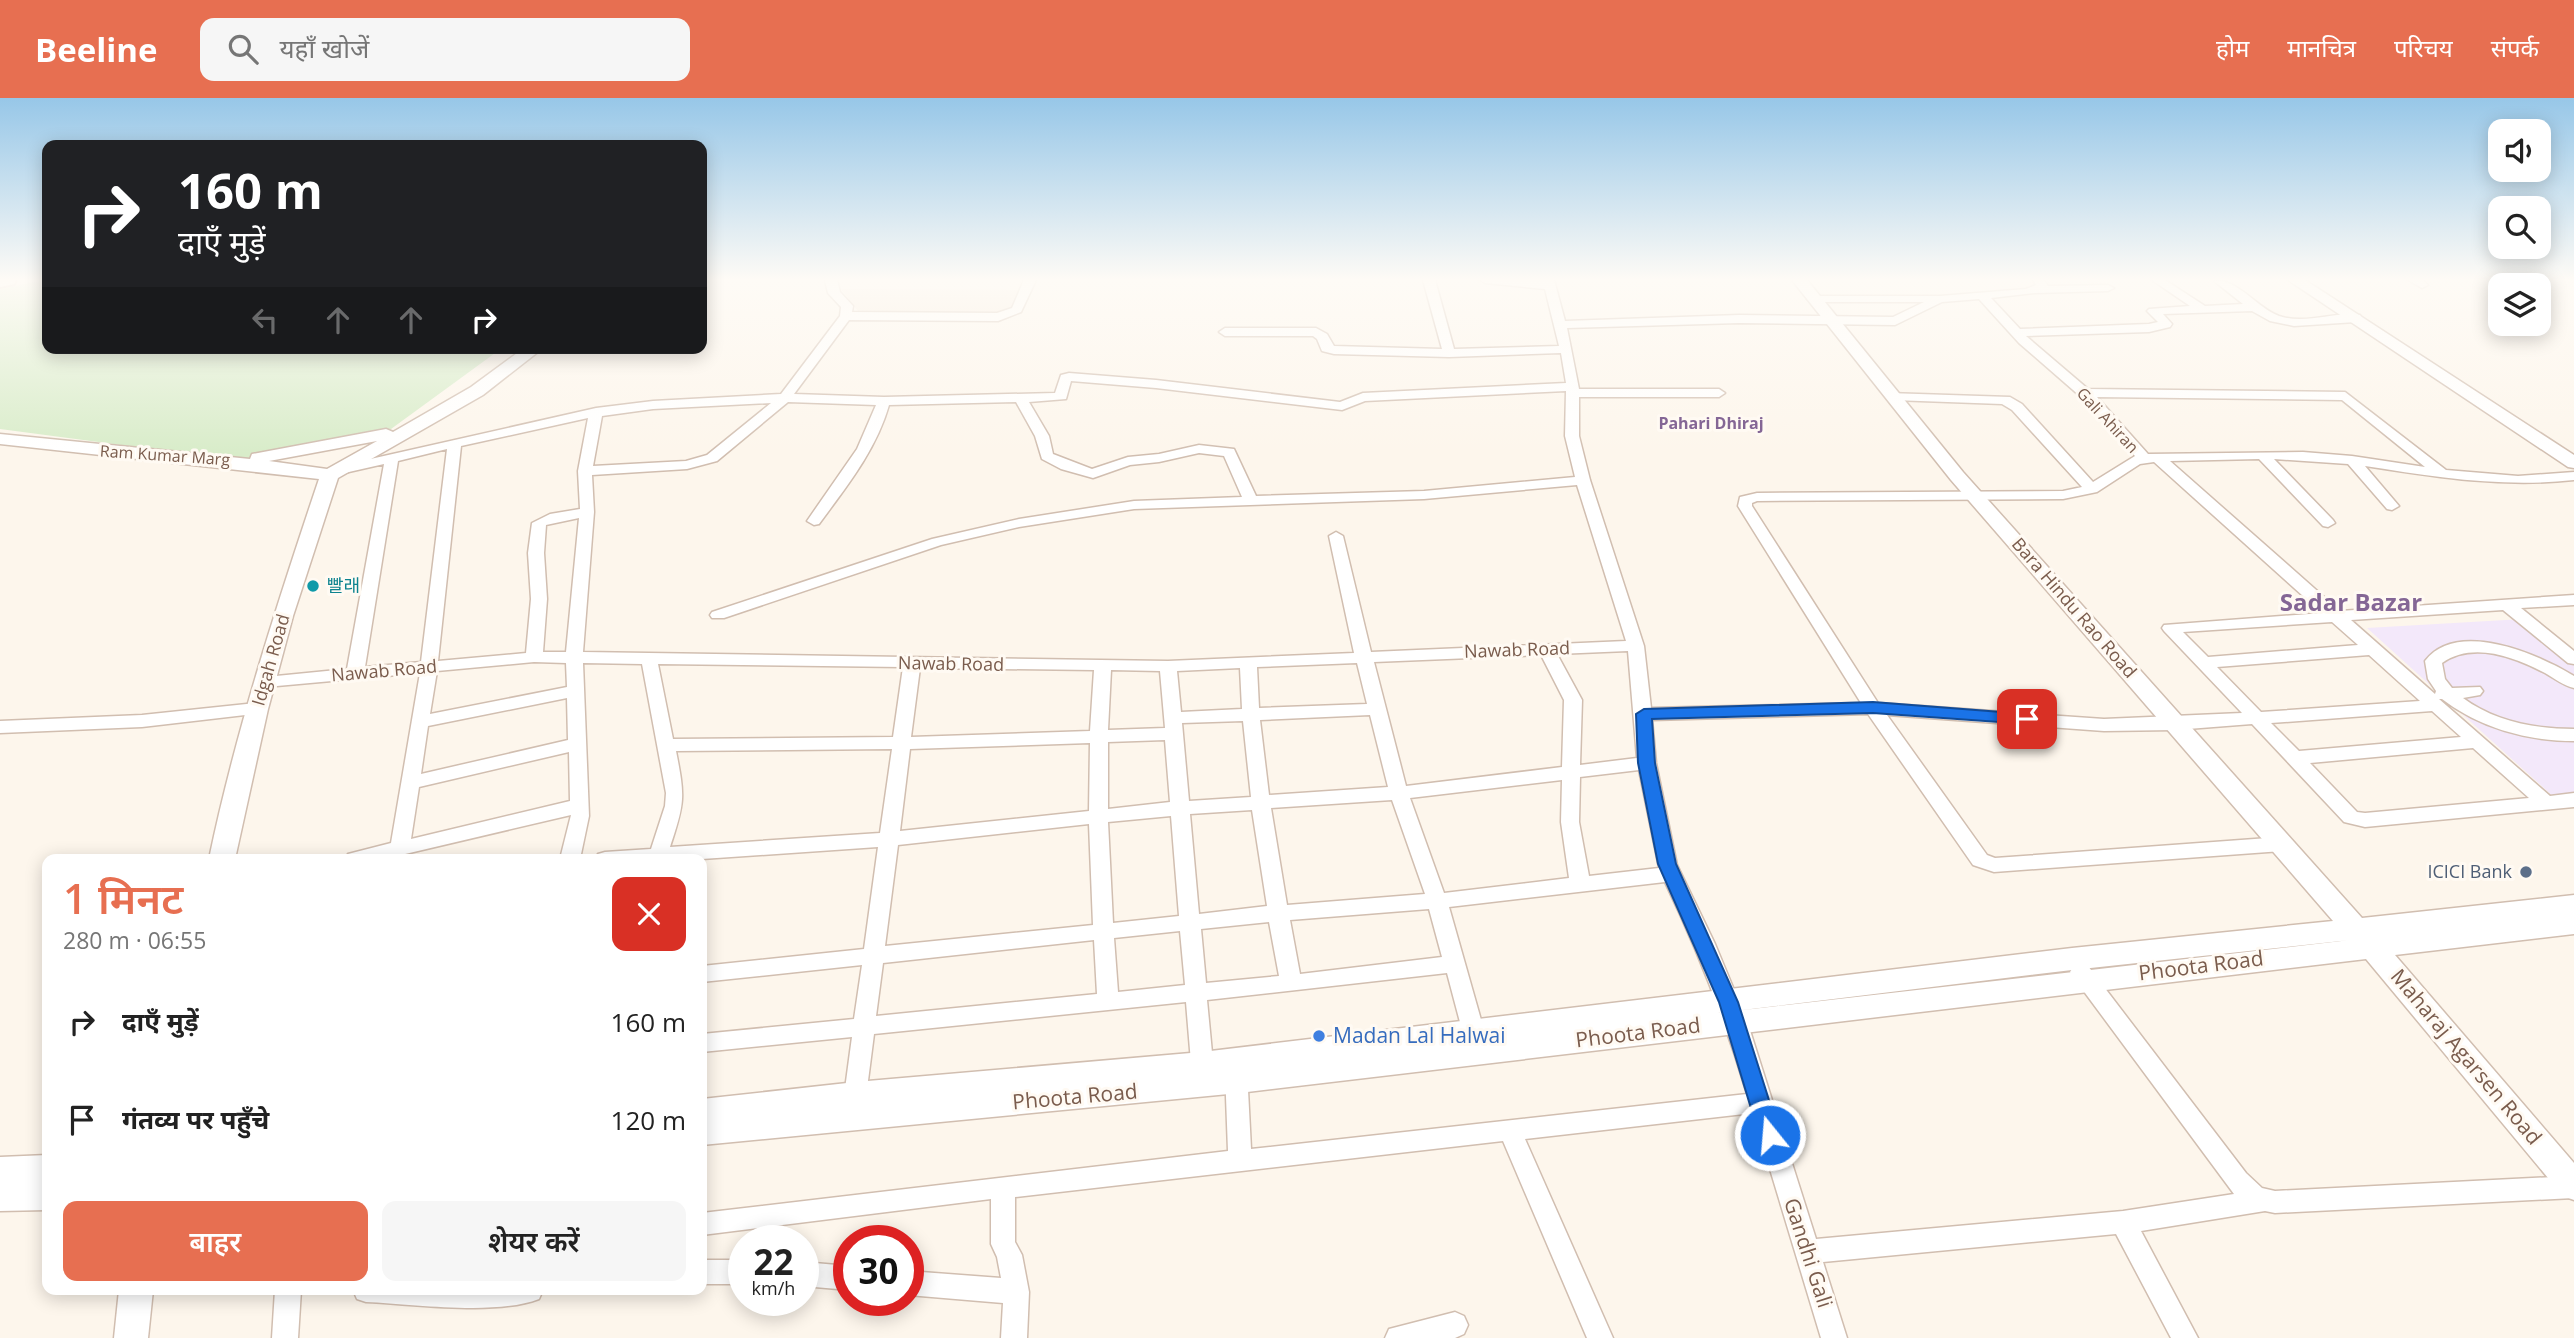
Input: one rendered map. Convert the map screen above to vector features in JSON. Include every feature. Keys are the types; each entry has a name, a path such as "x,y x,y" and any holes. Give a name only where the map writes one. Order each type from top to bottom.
{"street":[{"path":"585,471 687,465 712,458 785,398 830,338"},
{"path":"1323,338 1326,348 1334,350 1449,353 1566,349"},
{"path":"1445,338 1449,353"},
{"name":"Gandhi Gali","path":"1563,338 1573,390 1572,436 1583,480 1636,646 1647,763 1663,849 1671,874 1732,1011 1834,1338"},
{"name":"Bara Hindu Rao Road","path":"1845,338 1975,496 2364,938"},
{"name":"Gali Ahiran","path":"1873,708 1745,506 1745,500 1757,497 1836,495 2063,495 2092,489 2150,457 2085,393 2022,338"},
{"path":"2386,338 2571,462"},
{"path":"355,674 388,445 514,354"},
{"path":"333,471 388,445 477,391 527,354"},
{"path":"241,461 388,445 455,443 596,412 725,400 785,398 884,401 1059,397 1065,378 1072,377 1336,405 1347,405 1355,398 1363,397 1573,390 1718,393"},
{"path":"2085,393 2345,396 2442,474"},
{"path":"1892,396 2005,400 2017,408 2092,489"},
{"path":"1020,398 1042,436 1047,456 1066,466 1093,474 1128,461 1159,458 1199,449 1229,452 1251,500"},
{"path":"814,521 861,458 878,423 884,401"},
{"path":"572,854 578,834 579,806 574,657 587,512 585,471 596,412"},
{"name":"Ram Kumar Marg","path":"0,439 333,471"},
{"path":"400,848 429,667 455,443"},
{"path":"2150,457 2352,460 2442,474 2520,479 2574,476"},
{"path":"2150,457 2374,649 2437,698 2478,742 2544,803"},
{"path":"2264,457 2328,523"},
{"path":"2352,460 2392,506"},
{"name":"Idgah Road","path":"223,854 257,709 283,616 333,471"},
{"path":"718,615 937,542 978,531 1134,505 1424,495 1583,480"},
{"path":"534,657 539,599 536,553 538,523 555,517 587,512"},
{"path":"1335,536 1399,793 1437,901 1476,1041"},
{"path":"2574,600 2172,626 2171,630 2351,817 2358,820 2574,800"},
{"path":"2507,605 2574,659"},
{"path":"2552,641 2574,640"},
{"name":"Nawab Road","path":"266,682 534,657 1168,666 1636,646"},
{"path":"2437,698 2432,672 2433,661 2442,652 2457,648 2478,647 2522,657 2557,672 2574,683"},
{"path":"1546,649 1573,700 1570,822 1580,883"},
{"path":"2204,663 2374,649"},
{"path":"649,659 668,745 676,798 659,854"},
{"path":"1248,663 1250,714 1260,802 1291,983"},
{"path":"854,1106 912,664"},
{"path":"1103,666 1097,736 1097,817 1108,1001"},
{"path":"1168,666 1203,1074"},
{"path":"420,722 574,691"},
{"path":"1644,714 1873,708 2104,725 2175,724 2256,719 2437,698 2474,691"},
{"path":"2437,698 2530,733 2573,736"},
{"path":"1873,708 1980,860 1987,864 2282,844"},
{"path":"0,727 142,721 257,709"},
{"path":"668,745 901,743 1097,736 1250,714 1378,709"},
{"path":"2293,758 2478,742"},
{"path":"410,783 577,744"},
{"path":"696,854 889,839 1180,808 1399,793 1647,763"},
{"path":"375,854 579,806"},
{"path":"707,973 1103,934 1278,913 1437,901 1671,874"},
{"name":"Phoota Road","path":"707,1112 854,1106 1203,1074 2364,938 2574,905"},
{"name":"Phoota Road","path":"2364,938 2574,924"},
{"name":"Maharaj Agarsen Road","path":"2364,938 2574,1186"},
{"path":"707,1042 1454,964"},
{"path":"2079,970 2237,1181 2253,1196 2275,1202 2574,1186"},
{"path":"1237,1070 1240,1161"},
{"path":"707,1223 1003,1186 1760,1102"},
{"name":"Phoota Road","path":"707,1131 854,1106"},
{"path":"1509,1129 1600,1338"},
{"path":"0,1171 42,1169"},
{"path":"1003,1186 1003,1244 1009,1255 1016,1292 1014,1338"},
{"path":"0,1197 42,1196"},
{"path":"1808,1252 2123,1223 2263,1200"},
{"path":"2123,1223 2185,1338"},
{"path":"707,1272 728,1272"},
{"path":"924,1284 1016,1292"},
{"path":"131,1338 135,1295"},
{"path":"285,1338 288,1295"},
{"path":"1398,1338 1455,1325"}],"shaded area":[{"path":"2523,619 2574,660 2574,798 2556,799 2367,628"}],"green space":[{"path":"0,338 42,338 42,354 494,354 391,429 328,450 235,460 0,429"}],"place":[{"name":"빨래","path":"313,586"},
{"name":"ICICI Bank","path":"2526,872"},
{"name":"Madan Lal Halwai","path":"1319,1036"}],"district":[{"name":"Pahari Dhiraj","path":"1711,423"},
{"name":"Sadar Bazar","path":"2351,603"}],"route":[{"path":"1770,1135 1729,1002 1667,864 1647,763 1644,714 1873,708 2027,719"}]}
